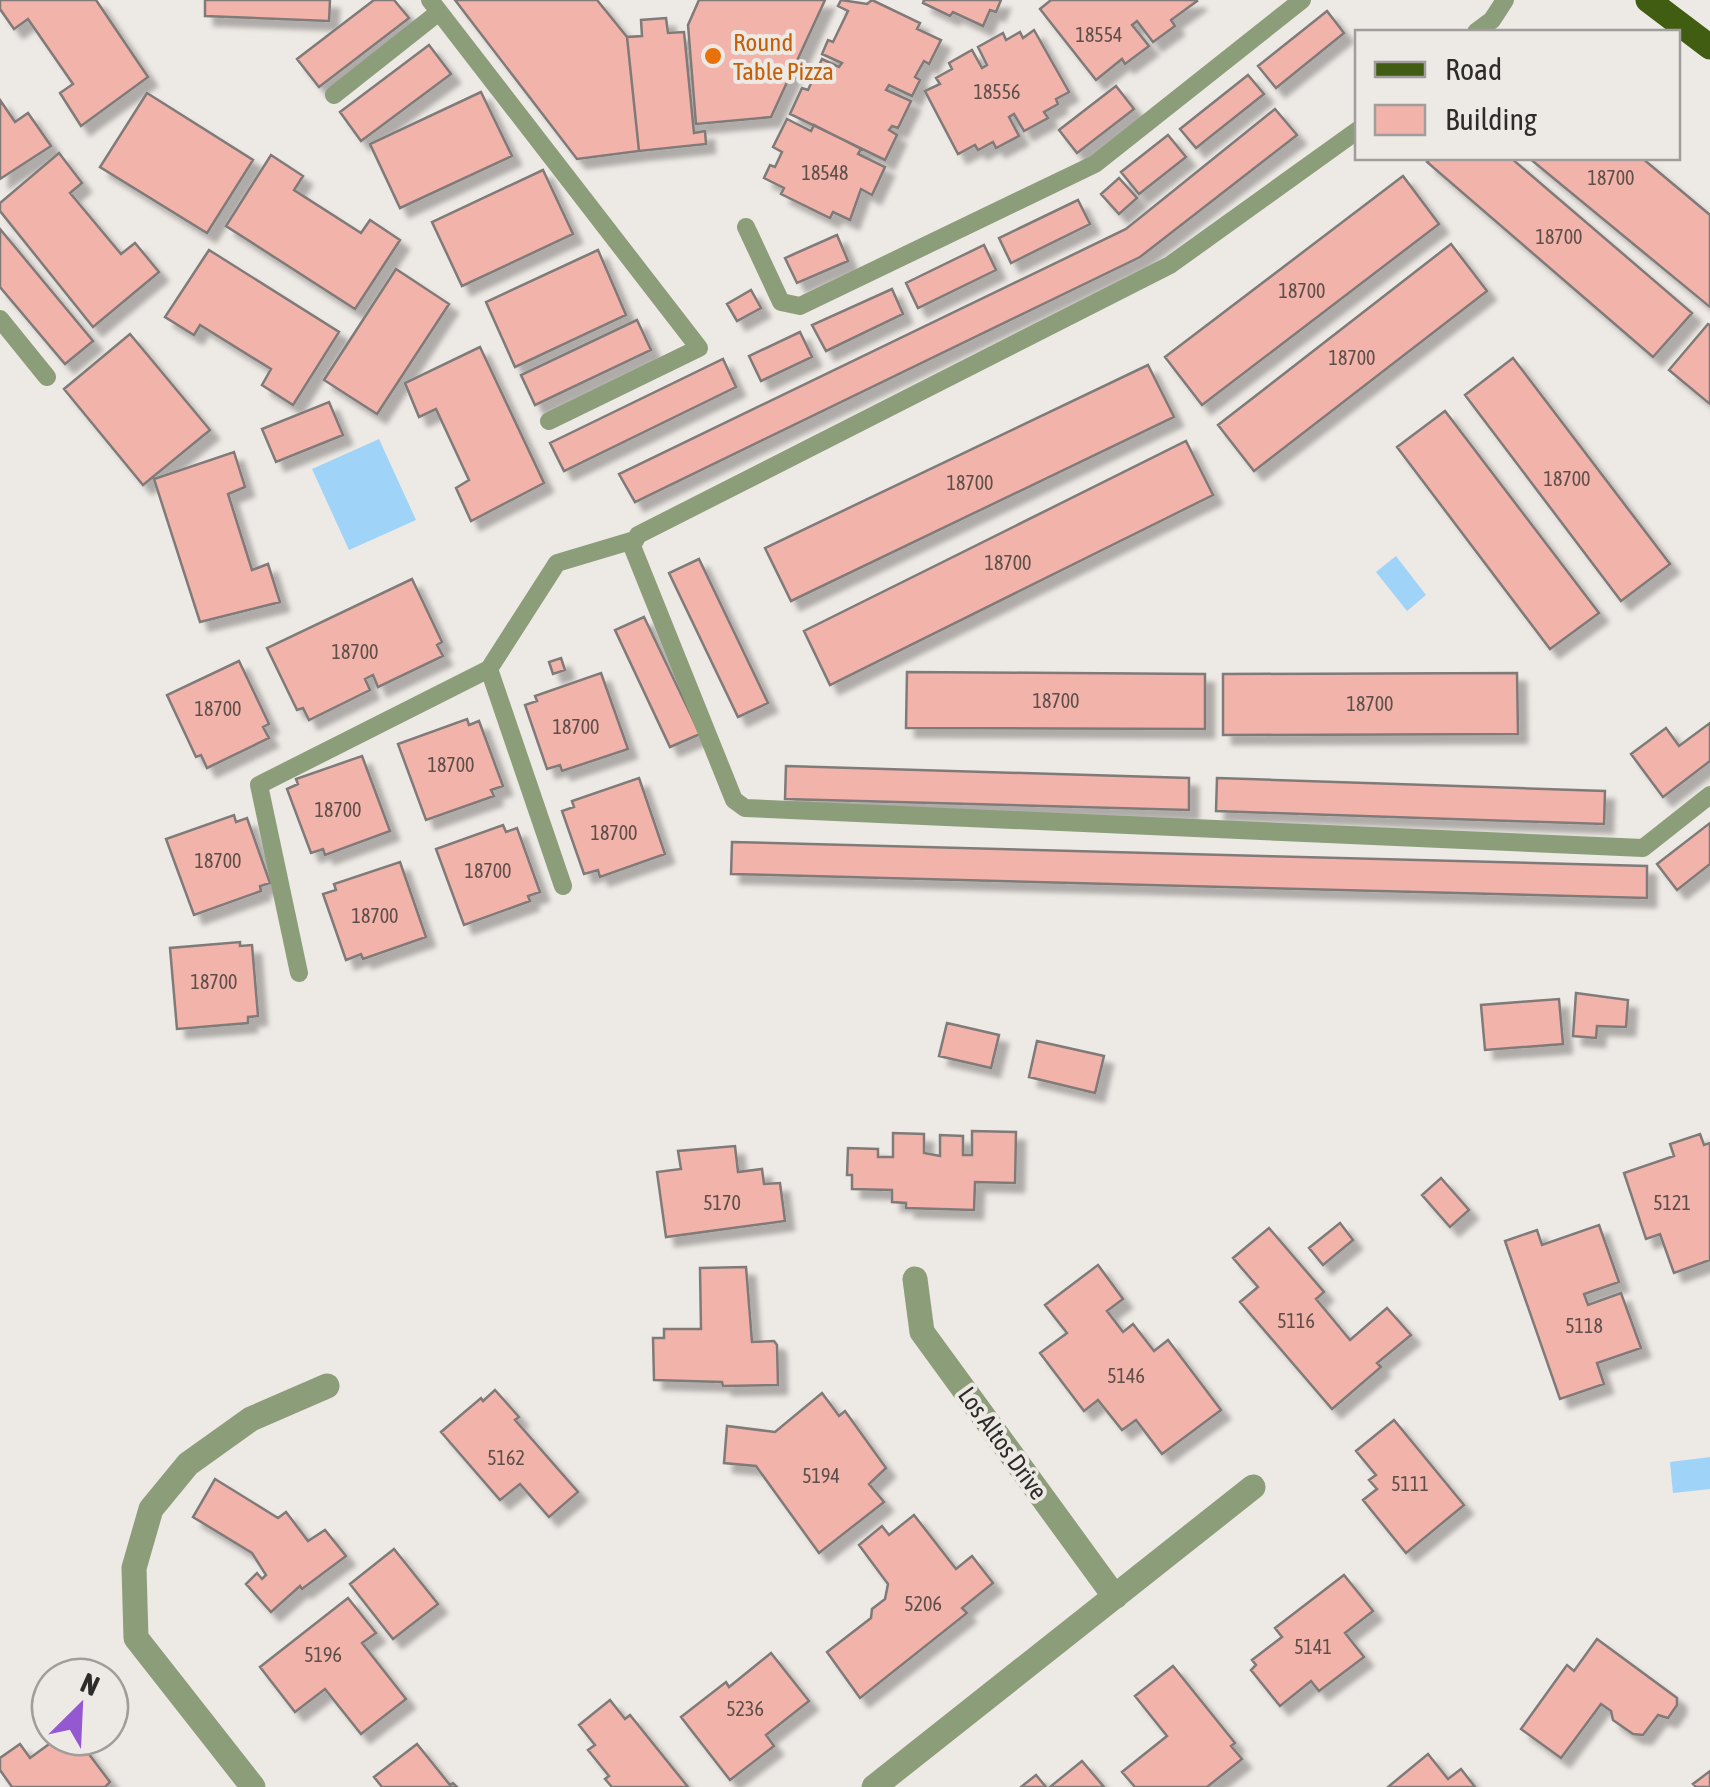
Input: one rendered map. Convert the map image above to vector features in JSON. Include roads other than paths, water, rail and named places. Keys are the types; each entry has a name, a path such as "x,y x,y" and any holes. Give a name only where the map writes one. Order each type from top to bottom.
{"main road":[{"path":"1648,0 1710,47"}],"street":[{"name":"Los Altos Drive","path":"915,1279 922,1332 1116,1597"},
{"path":"253,1787 136,1638 134,1568 152,1508 188,1464 252,1419 327,1386"},
{"path":"874,1787 1253,1487"}],"lane":[{"path":"746,227 781,302 800,306 1095,164 1302,0"},
{"path":"1479,30 1492,20 1505,0"},
{"path":"334,95 435,6 698,348 549,421"},
{"path":"299,973 259,785 490,669 557,563 634,540 1170,265 1355,132"},
{"path":"0,319 47,377"},
{"path":"634,540 632,546 734,800 746,808 1643,848 1710,795"},
{"path":"490,669 562,886"}],"water":[{"path":"379,439 416,520 349,550 312,469"},
{"path":"1396,556 1426,595 1407,611 1376,572"},
{"path":"1710,1457 1710,1489 1673,1493 1670,1462"}],"place":[{"name":"Round Table Pizza","path":"713,56"}]}
